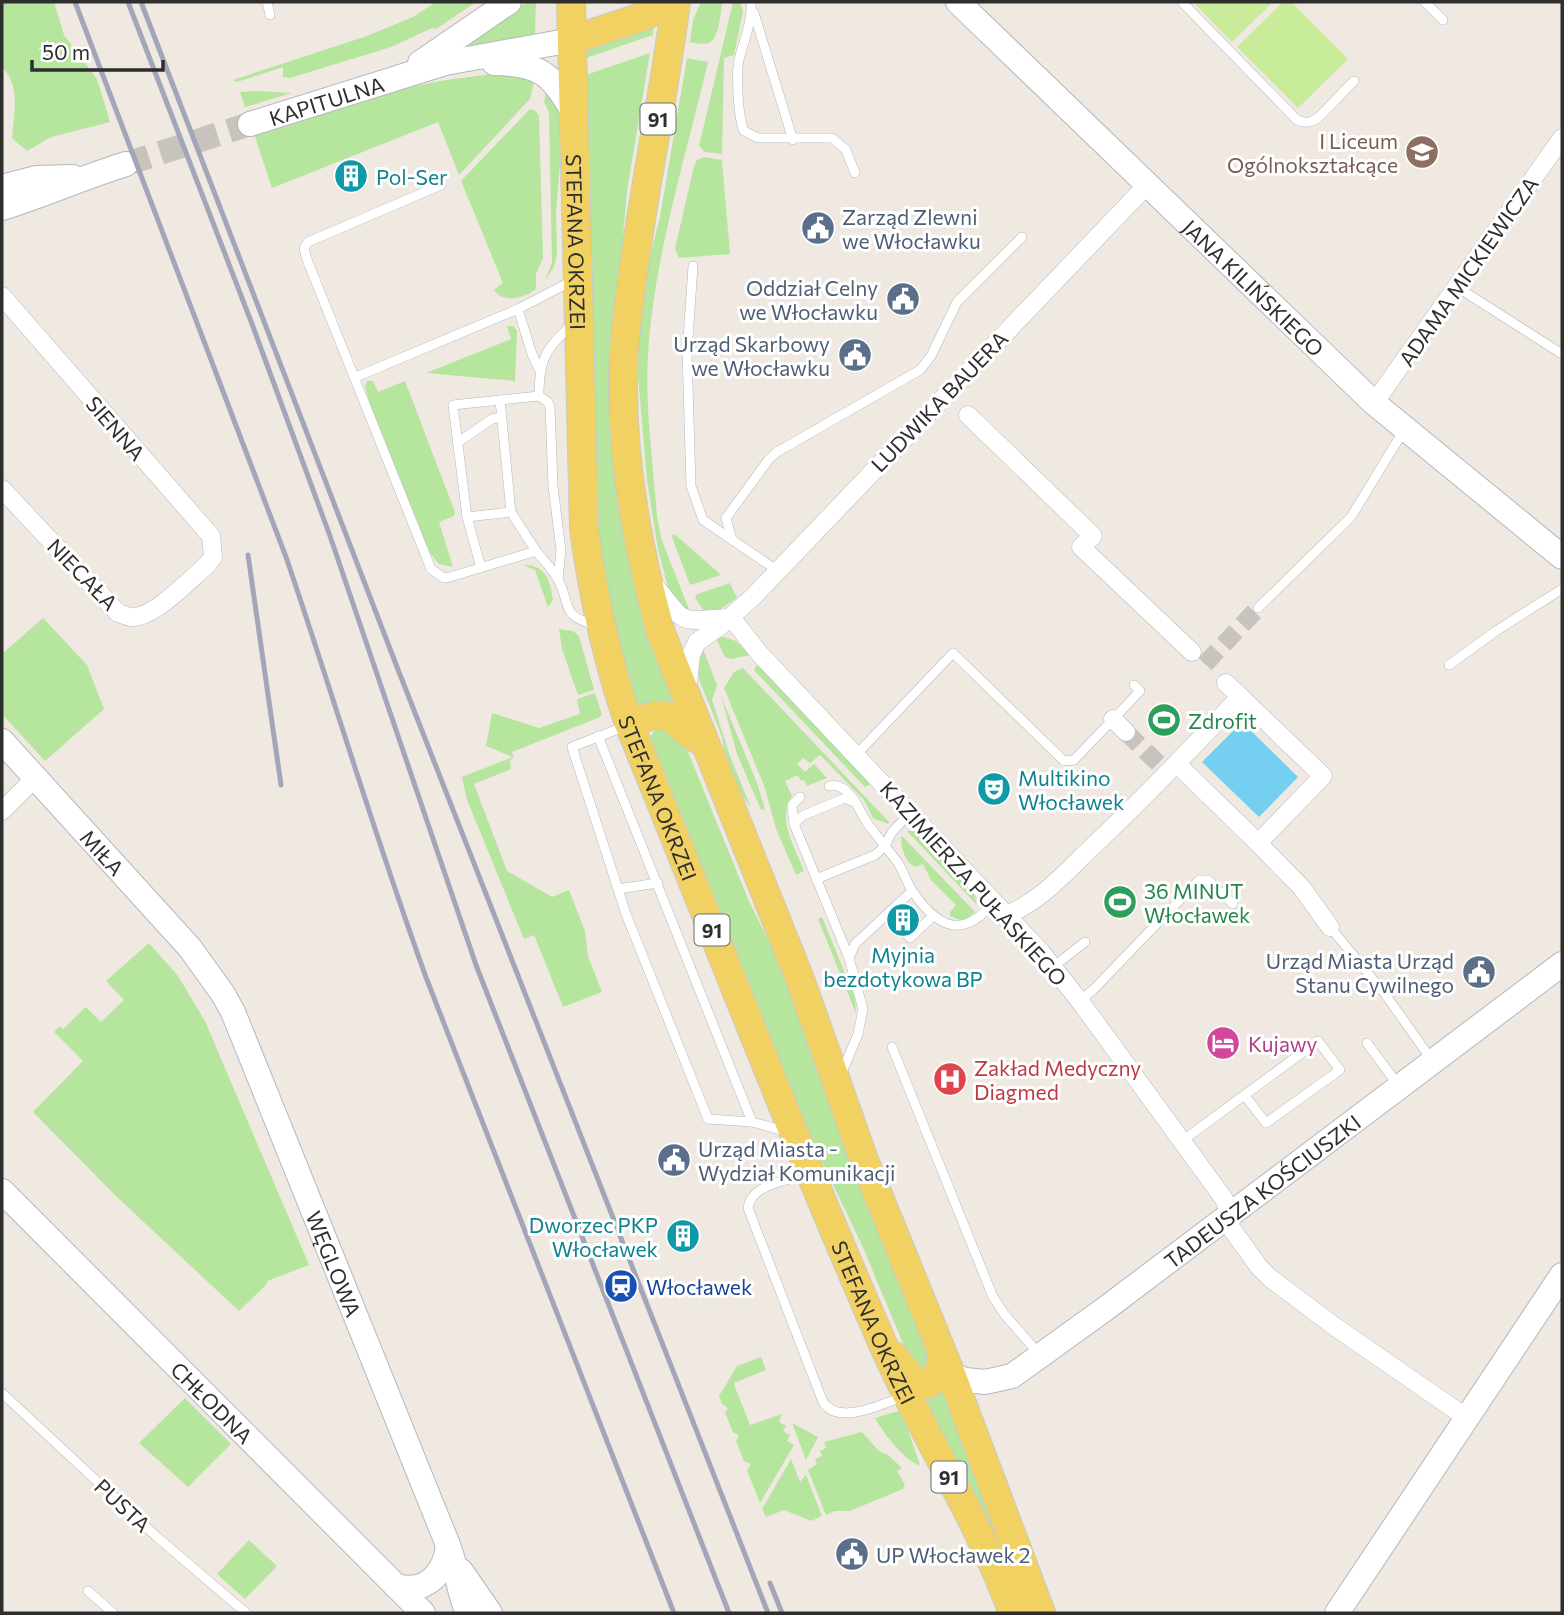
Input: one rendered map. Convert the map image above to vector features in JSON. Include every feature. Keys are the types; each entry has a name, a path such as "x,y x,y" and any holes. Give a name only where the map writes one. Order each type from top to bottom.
{"main road":[{"name":"STEFANA OKRZEI","path":"571,2 584,529 601,627 614,678 629,724 811,1173 905,1396 977,1532 1013,1613"},
{"path":"582,2 605,19 613,21 639,18"},
{"path":"572,40 639,18 676,2"},
{"name":"91","path":"676,2 626,323 622,391 634,523 645,575 661,633 800,979 864,1160 946,1362 1041,1613"},
{"path":"629,724 656,714 667,716 704,743"},
{"path":"882,1342 916,1381 925,1384 939,1374 946,1362"}],"street":[{"name":"KAPITULNA","path":"402,75 509,2"},
{"name":"JANA KILIŃSKIEGO","path":"958,2 1374,403 1562,557"},
{"name":"KAPITULNA","path":"250,124 445,63 572,40"},
{"name":"KAPITULNA","path":"445,63 520,64 530,67 552,80 573,112"},
{"name":"ADAMA MICKIEWICZA","path":"1374,403 1562,138"},
{"path":"2,208 38,197 85,176 126,164"},
{"path":"2,187 36,178 85,176"},
{"name":"LUDWIKA BAUERA","path":"686,696 691,655 697,642 731,617 778,571 1147,185"},
{"name":"SIENNA","path":"2,296 211,537 213,557 207,565"},
{"path":"968,415 1093,536 1081,547 1192,652"},
{"name":"NIECAŁA","path":"2,489 118,612 132,618 148,613 207,565"},
{"path":"645,575 677,615 695,621 731,617"},
{"name":"KAZIMIERZA PUŁASKIEGO","path":"731,617 760,653 1053,967 1224,1199 1235,1235 1270,1278 1466,1418"},
{"path":"1226,683 1323,776 1258,843"},
{"path":"1001,909 1026,907 1045,892 1146,797 1240,697"},
{"name":"MIŁA","path":"2,741 204,966"},
{"path":"1177,764 1302,888 1330,927"},
{"path":"2,811 35,778"},
{"name":"TADEUSZA KOŚCIUSZKI","path":"946,1362 965,1380 995,1381 1012,1376 1562,964"},
{"name":"WĘGLOWA","path":"204,966 233,1012 452,1555 461,1596 468,1613"},
{"name":"CHŁODNA","path":"5,1201 423,1613"},
{"path":"1337,1613 1562,1275"},
{"path":"396,1586 417,1587 430,1582 452,1555"},
{"name":"WĘGLOWA","path":"452,1555 489,1613"}],"lane":[{"path":"267,2 270,15"},
{"path":"751,2 752,18 738,66 744,131 758,138 836,140 846,150 855,173"},
{"path":"751,2 793,140"},
{"path":"1182,2 1296,119 1303,123 1318,118 1354,81"},
{"path":"1425,2 1443,20"},
{"path":"441,185 308,242 304,248 306,257 431,569 444,578 536,551"},
{"path":"732,540 726,518 769,459 920,370 931,356 957,302 1022,237"},
{"path":"693,266 687,353 691,486 699,515 778,571"},
{"path":"356,377 519,309 577,278"},
{"path":"1457,287 1562,354"},
{"path":"519,309 540,369"},
{"path":"539,396 540,369 554,341 578,320"},
{"path":"481,568 467,517 453,405 539,396 551,407 553,486 561,550 558,579"},
{"path":"500,400 511,512 558,579 570,612 584,622 601,627"},
{"path":"457,443 492,419 501,417"},
{"path":"1258,608 1351,517 1405,429"},
{"path":"467,517 511,512"},
{"path":"1449,665 1562,589"},
{"path":"856,755 953,653 1064,761 1072,762 1120,725 1140,691 1134,685"},
{"path":"629,724 572,747 618,889 708,1119 752,1122 796,1135"},
{"path":"598,736 752,1122"},
{"path":"829,786 842,788 856,803 900,866 912,891 933,916 947,924 965,924 1001,909"},
{"path":"800,797 792,805 794,824 849,958 863,1009 858,1034 838,1082"},
{"path":"794,824 802,816 845,798 856,803"},
{"path":"816,879 875,855 910,813"},
{"path":"1080,1001 1199,880 1208,880 1233,904"},
{"path":"618,889 658,883"},
{"path":"849,958 855,944 912,891"},
{"path":"898,904 920,928"},
{"path":"888,914 910,938 933,916"},
{"path":"1330,927 1385,994 1433,1061"},
{"path":"1053,967 1085,942"},
{"path":"1182,1141 1318,1041 1340,1070 1266,1123 1245,1096"},
{"path":"1367,1043 1399,1086"},
{"path":"892,1047 993,1297 1040,1356"},
{"path":"811,1173 758,1190 750,1198 748,1208 823,1402 831,1411 844,1413 865,1410 905,1396"},
{"name":"PUSTA","path":"2,1393 157,1537 246,1613"},
{"path":"88,1591 113,1613"}],"green space":[{"path":"2,2 54,2 64,35 97,79 110,122 51,137 27,151 12,138 15,101 12,82 2,67"},
{"path":"436,2 476,2 436,29 432,28 391,47 290,78 283,77 283,67 237,82 233,80 364,37 413,17"},
{"path":"527,2 536,2 535,35 468,46"},
{"path":"701,2 722,3 717,31 712,41 707,44 690,42 693,20"},
{"path":"733,2 740,2 743,11 734,55 724,58 722,154 705,152 699,146"},
{"path":"1193,2 1273,2 1232,42"},
{"path":"1283,2 1291,2 1348,59 1298,108 1237,47"},
{"path":"654,24 653,35 583,59 583,49"},
{"path":"650,53 627,191 616,316 677,706 637,710 626,682 597,544 583,76"},
{"path":"687,58 708,62 663,246 651,320 647,376 648,416 661,538 690,612 670,595 658,549 647,481 636,353 641,291 660,217"},
{"path":"510,72 535,78 530,99 459,175 438,122 272,188 254,134 393,91 441,81"},
{"path":"546,90 558,102 563,128 556,212 557,254 554,267 545,280 552,263 549,112 544,102"},
{"path":"240,92 292,93 245,107"},
{"path":"530,109 536,111 539,116 543,258 536,274 536,289 520,297 509,298 494,290 503,283 461,181"},
{"path":"704,157 722,160 730,254 679,258 675,249 694,166 697,160"},
{"path":"507,326 513,326 517,331 515,381 426,373 511,339"},
{"path":"367,381 373,381 378,392 405,381 455,512 454,516 439,522 453,567 439,564 430,553 369,401 365,386"},
{"path":"673,534 677,536 721,575 690,585"},
{"path":"523,565 537,567 546,575 553,600 548,607 535,570"},
{"path":"730,583 737,598 707,615 695,598 697,594"},
{"path":"43,618 87,665 104,709 45,761 2,714 2,654"},
{"path":"559,629 573,631 579,636 594,690 578,695 562,649"},
{"path":"724,637 736,641 750,655 731,659 725,657 716,638"},
{"path":"703,649 717,685 712,700 751,808 737,789 727,768 722,737 699,679 697,663"},
{"path":"758,663 871,784 865,787 754,670"},
{"path":"743,668 889,822 888,824 873,818 864,800 820,755 810,763 803,758 797,764 805,772 814,764 827,778 807,786 798,775 785,781 792,796 786,814 789,834 804,871 796,875 776,829 765,788 724,688 734,672"},
{"path":"595,693 602,715 600,717 512,752 514,758 510,760 511,769 474,784 507,871 552,897 569,890 585,931 588,956 602,992 563,1007 534,935 524,939 467,800 462,777 513,757 486,746 492,713 539,728 580,714 577,699"},
{"path":"721,696 765,809 761,810 737,754"},
{"path":"664,728 684,742 748,899 786,976 931,1352 924,1372 910,1360 861,1243 815,1147 648,739 655,730"},
{"path":"907,831 915,831 973,891 977,905"},
{"path":"902,836 975,912 967,919 960,920 950,916 956,905 931,880 923,864 915,867 909,862 902,849"},
{"path":"822,917 855,998 856,1013 818,919"},
{"path":"149,943 178,976 205,1021 309,1265 267,1281 239,1311 118,1198 33,1112 83,1061 54,1032 60,1026 63,1029 86,1007 101,1022 124,1000 106,981"},
{"path":"761,1357 766,1370 734,1383 735,1387 750,1425 782,1414 779,1422 786,1426 783,1431 790,1435 787,1441 794,1445 760,1503 747,1470 751,1464 744,1461 736,1441 739,1436 733,1432 725,1413 728,1408 722,1404 719,1396 737,1366"},
{"path":"946,1391 1029,1613 922,1399"},
{"path":"185,1398 231,1444 188,1487 139,1443"},
{"path":"898,1411 902,1413 920,1465 902,1453 875,1418"},
{"path":"792,1423 818,1437 806,1460"},
{"path":"862,1432 879,1451 888,1455 902,1468 897,1471 905,1485 903,1489 850,1511 835,1511 826,1515 808,1470 817,1464 815,1459 822,1456 820,1451 826,1448 824,1442"},
{"path":"791,1459 800,1482 806,1475 822,1516 811,1521 784,1510 766,1517 762,1509"},
{"path":"249,1540 277,1566 245,1599 217,1574"}],"water":[{"path":"1242,722 1298,777 1259,817 1202,762"}],"tunnel":[{"path":"126,164 250,124"},
{"path":"1205,664 1258,608"},
{"path":"1126,732 1168,773"}],"railway":[{"path":"75,2 286,557 427,980 674,1613"},
{"path":"128,2 330,536 476,965 729,1613"},
{"path":"141,2 397,667 768,1613"},
{"path":"248,555 281,785"},
{"path":"770,1583 782,1613"}],"place":[{"name":"I Liceum Ogólnokształcące","path":"1422,152"},
{"name":"Pol-Ser","path":"351,176"},
{"name":"Zarząd Zlewni we Włocławku","path":"818,228"},
{"name":"Oddział Celny we Włocławku","path":"903,299"},
{"name":"Urząd Skarbowy we Włocławku","path":"855,355"},
{"name":"Zdrofit","path":"1164,720"},
{"name":"Multikino Włocławek","path":"994,789"},
{"name":"36 MINUT Włocławek","path":"1120,902"},
{"name":"Myjnia bezdotykowa BP","path":"903,920"},
{"name":"Urząd Miasta Urząd Stanu Cywilnego","path":"1479,972"},
{"name":"Kujawy","path":"1223,1043"},
{"name":"Zakład Medyczny Diagmed","path":"950,1079"},
{"name":"Urząd Miasta - Wydział Komunikacji","path":"674,1160"},
{"name":"Dworzec PKP Włocławek","path":"683,1236"},
{"name":"Włocławek","path":"621,1286"},
{"name":"UP Włocławek 2","path":"852,1554"}]}
